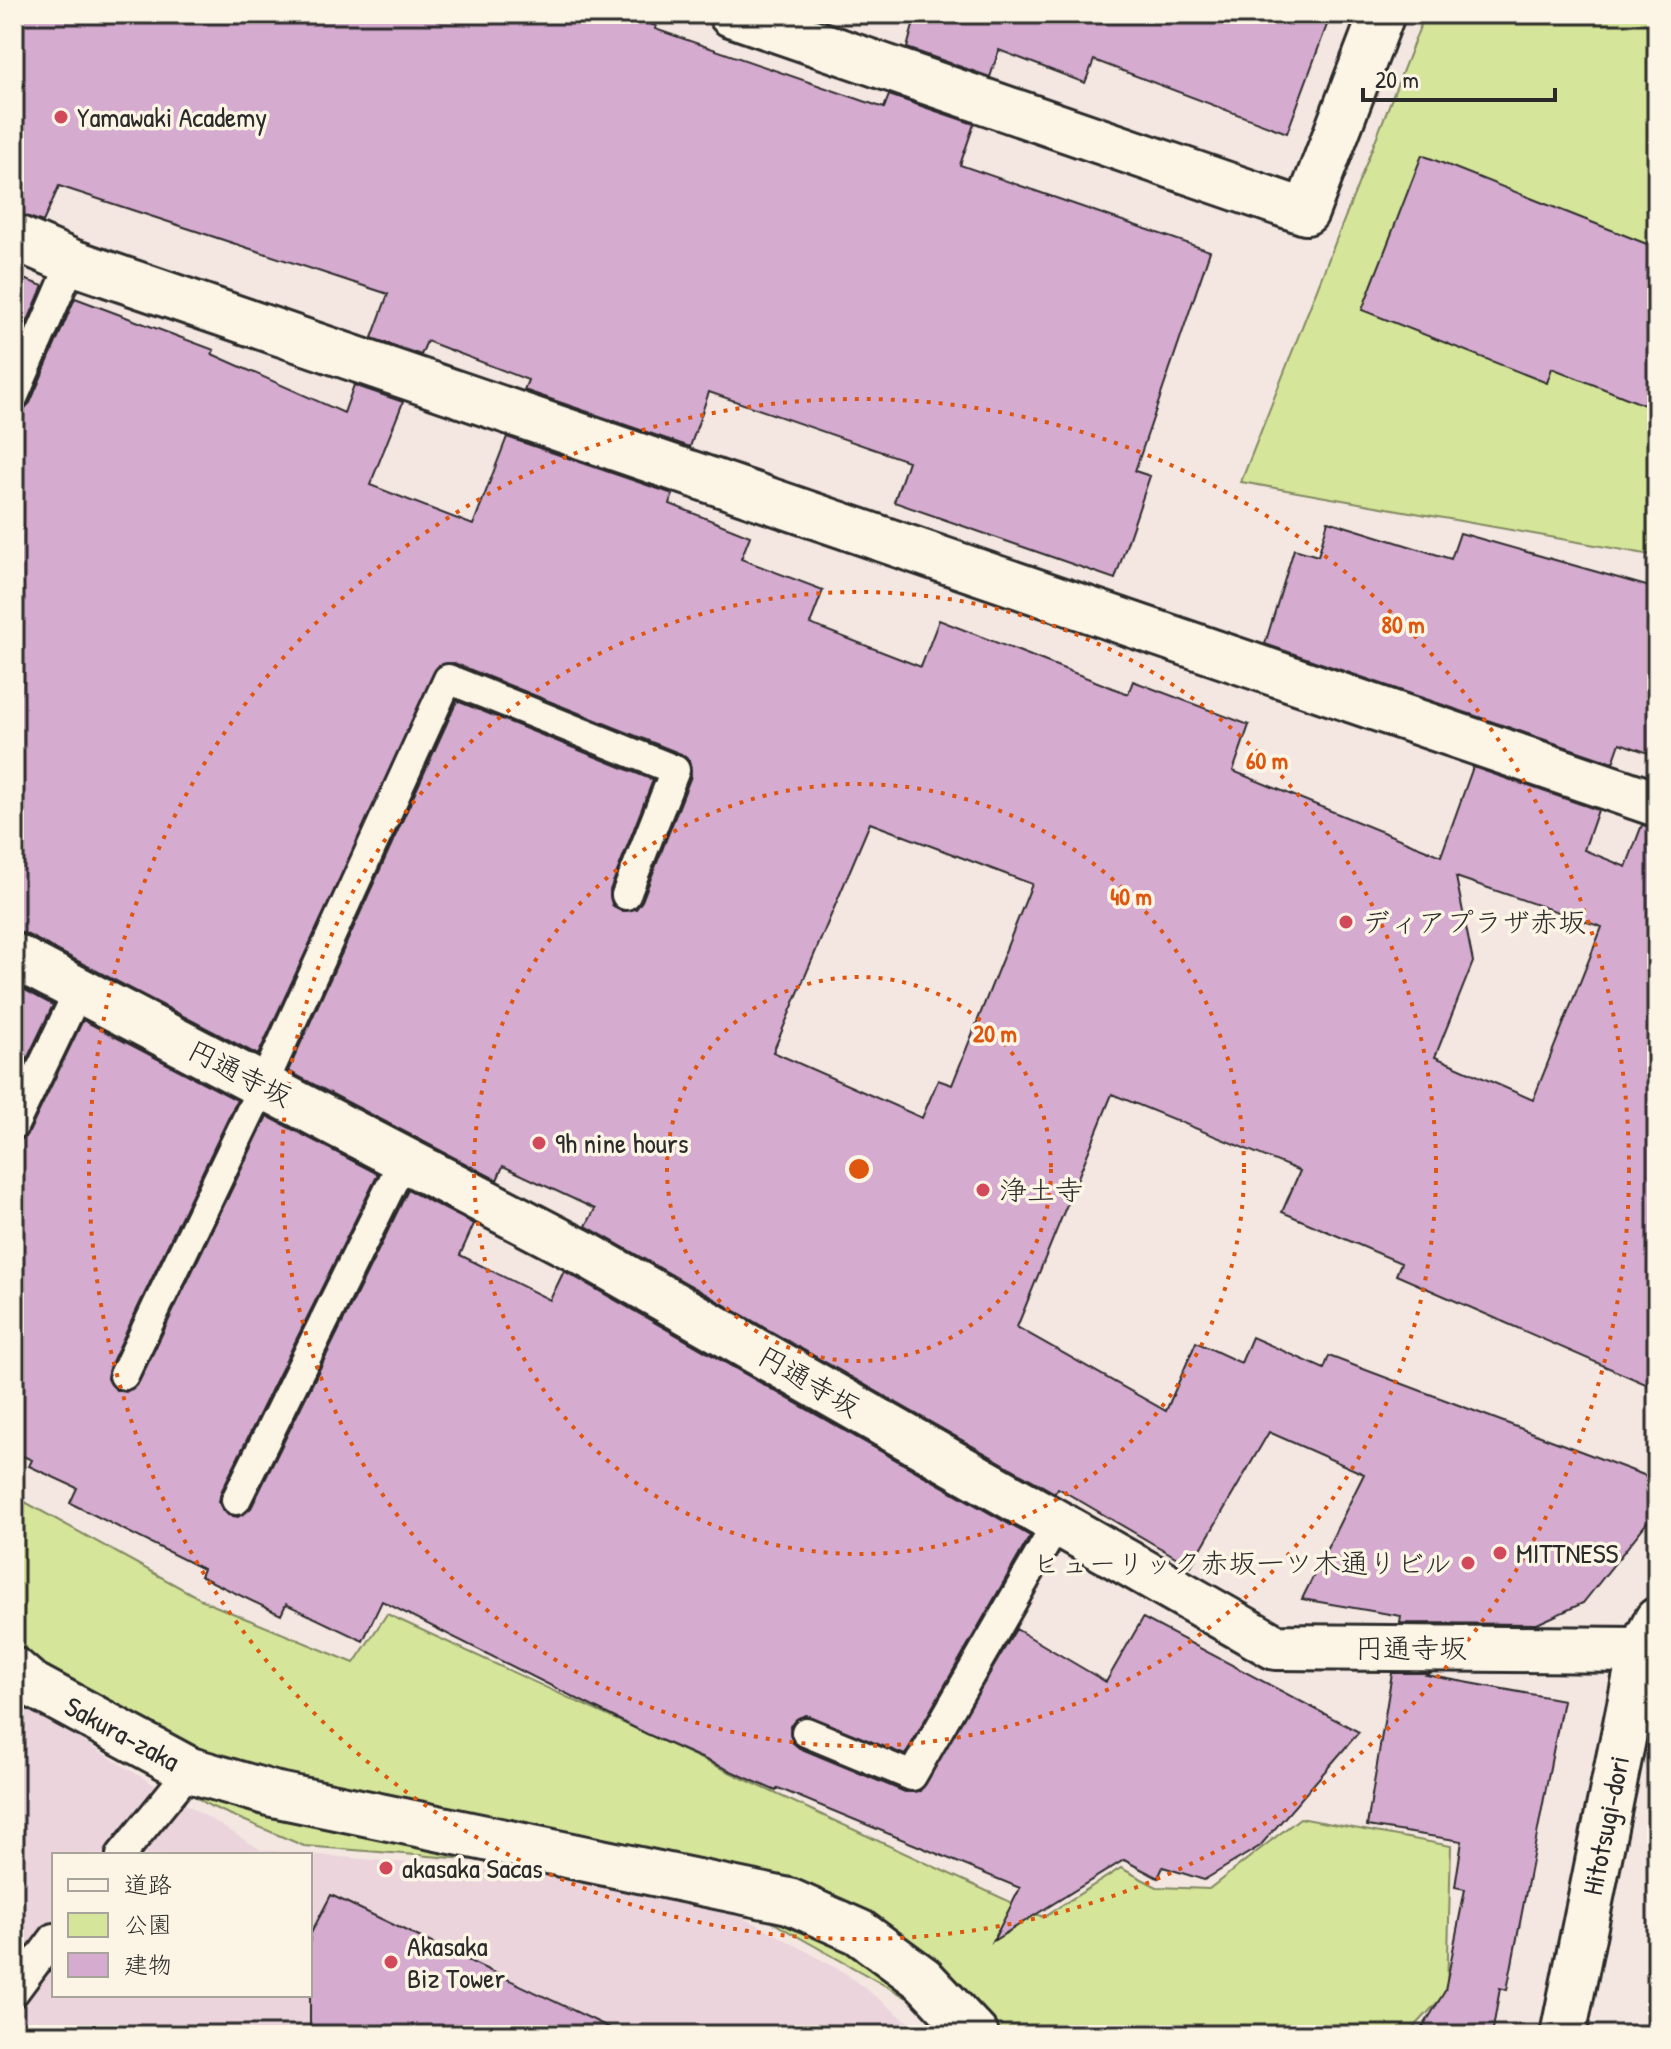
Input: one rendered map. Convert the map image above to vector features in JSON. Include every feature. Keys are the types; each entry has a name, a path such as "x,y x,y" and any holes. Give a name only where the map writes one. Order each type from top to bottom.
{"street":[{"path":"731,14 1306,212 1382,14"},
{"path":"14,237 72,262 1657,804"},
{"name":"円通寺坂","path":"14,956 589,1256 1275,1647 1652,1634"},
{"name":"Hitotsugi-dori","path":"1563,2035 1652,1634"},
{"name":"Sakura-zaka","path":"14,1670 29,1683 190,1770 273,1794 789,1901 859,1932 923,1979 976,2035"}],"lane":[{"path":"14,396 72,262"},
{"path":"124,1375 263,1085 448,679 675,770 626,895"},
{"path":"14,1125 79,990"},
{"path":"236,1500 404,1159"},
{"path":"806,1732 912,1776 1058,1522"},
{"path":"123,1853 190,1770"},
{"path":"14,1992 52,1941"}],"shaded area":[{"name":"akasaka Sacas","path":"14,1699 261,1850 295,1853 52,1853 52,1997 312,1997 312,1855 609,1881 721,1909 761,1926 845,1973 925,2035 14,2035"}],"green space":[{"path":"1425,14 1657,14 1657,556 1241,482"},
{"path":"14,1496 208,1603 354,1663 387,1614 1043,1917 1121,1868 1157,1887 1209,1889 1300,1818 1451,1846 1447,1992 1407,2035 949,2035 932,2012 731,1899 516,1863 304,1846 210,1806 14,1679"}],"building":[{"path":"14,14 624,14 656,26 655,29 884,108 889,95 974,124 960,165 1210,251 1135,471 1150,476 1115,579 894,502 908,461 709,392 690,447 524,390 528,380 427,341 421,355 372,338 388,294 59,186 43,222 14,212"},
{"path":"916,14 1331,14 1287,133 1094,60 1085,83 999,50 990,77 907,48"},
{"path":"1422,155 1657,248 1657,410 1552,368 1547,383 1362,310"},
{"path":"14,264 22,268 18,277 43,286 14,353"},
{"path":"75,298 214,350 212,354 344,413 354,385 403,402 370,485 473,525 507,437 673,494 670,504 750,536 741,559 823,590 810,624 921,667 939,620 1128,694 1133,681 1249,725 1233,771 1441,856 1473,767 1598,810 1584,850 1626,867 1642,825 1657,828 1657,1389 1396,1275 1401,1263 1282,1212 1300,1171 1112,1094 1017,1327 1166,1411 1196,1342 1241,1363 1252,1337 1324,1369 1329,1356 1657,1480 1657,1510 1583,1603 1537,1624 1400,1623 1401,1616 1302,1599 1364,1474 1269,1432 1191,1566 1058,1488 1055,1493 586,1226 595,1209 503,1166 497,1180 288,1071 457,701 653,780 610,890 612,905 621,911 636,909 642,901 691,776 689,760 681,754 454,663 439,665 258,1055 26,934 14,931 14,413 30,403","holes":["870,823 1032,884 952,1085 938,1080 922,1118 773,1052","1456,877 1602,927 1533,1100 1435,1057 1473,962"]},
{"path":"1328,521 1451,559 1460,533 1657,589 1657,756 1620,743 1613,763 1265,644 1294,549 1318,556"},
{"path":"14,984 53,1005 14,1086"},
{"path":"83,1020 237,1100 109,1368 107,1377 116,1390 126,1392 139,1382 267,1116 378,1174 221,1492 219,1502 228,1515 238,1517 251,1508 408,1190 474,1224 460,1255 550,1300 564,1271 1030,1536 905,1755 805,1715 790,1726 792,1742 799,1748 905,1792 920,1791 1016,1629 1106,1682 1143,1618 1359,1732 1260,1846 1204,1880 1163,1867 1158,1878 1124,1860 993,1941 1020,1888 778,1788 776,1791 647,1734 382,1601 363,1641 286,1604 281,1615 200,1576 203,1569 70,1503 77,1488 29,1466 32,1460 14,1452 14,1142 29,1132"},
{"path":"1392,1673 1429,1673 1426,1675 1563,1700 1507,1990 1500,1988 1492,2035 1418,2035 1445,1991 1465,1889 1455,1887 1462,1841 1367,1826"},
{"name":"Akasaka Biz Tower","path":"331,1895 625,2035 310,2035 312,1931"}],"place":[{"name":"Yamawaki Academy","path":"61,117"},
{"name":"ディアプラザ赤坂","path":"1346,922"},
{"name":"9h nine hours","path":"539,1143"},
{"name":"浄土寺","path":"983,1190"},
{"name":"MITTNESS","path":"1500,1553"},
{"name":"ヒューリック赤坂一ツ木通りビル","path":"1468,1563"},
{"name":"akasaka Sacas","path":"386,1868"},
{"name":"Akasaka Biz Tower","path":"391,1962"}]}
